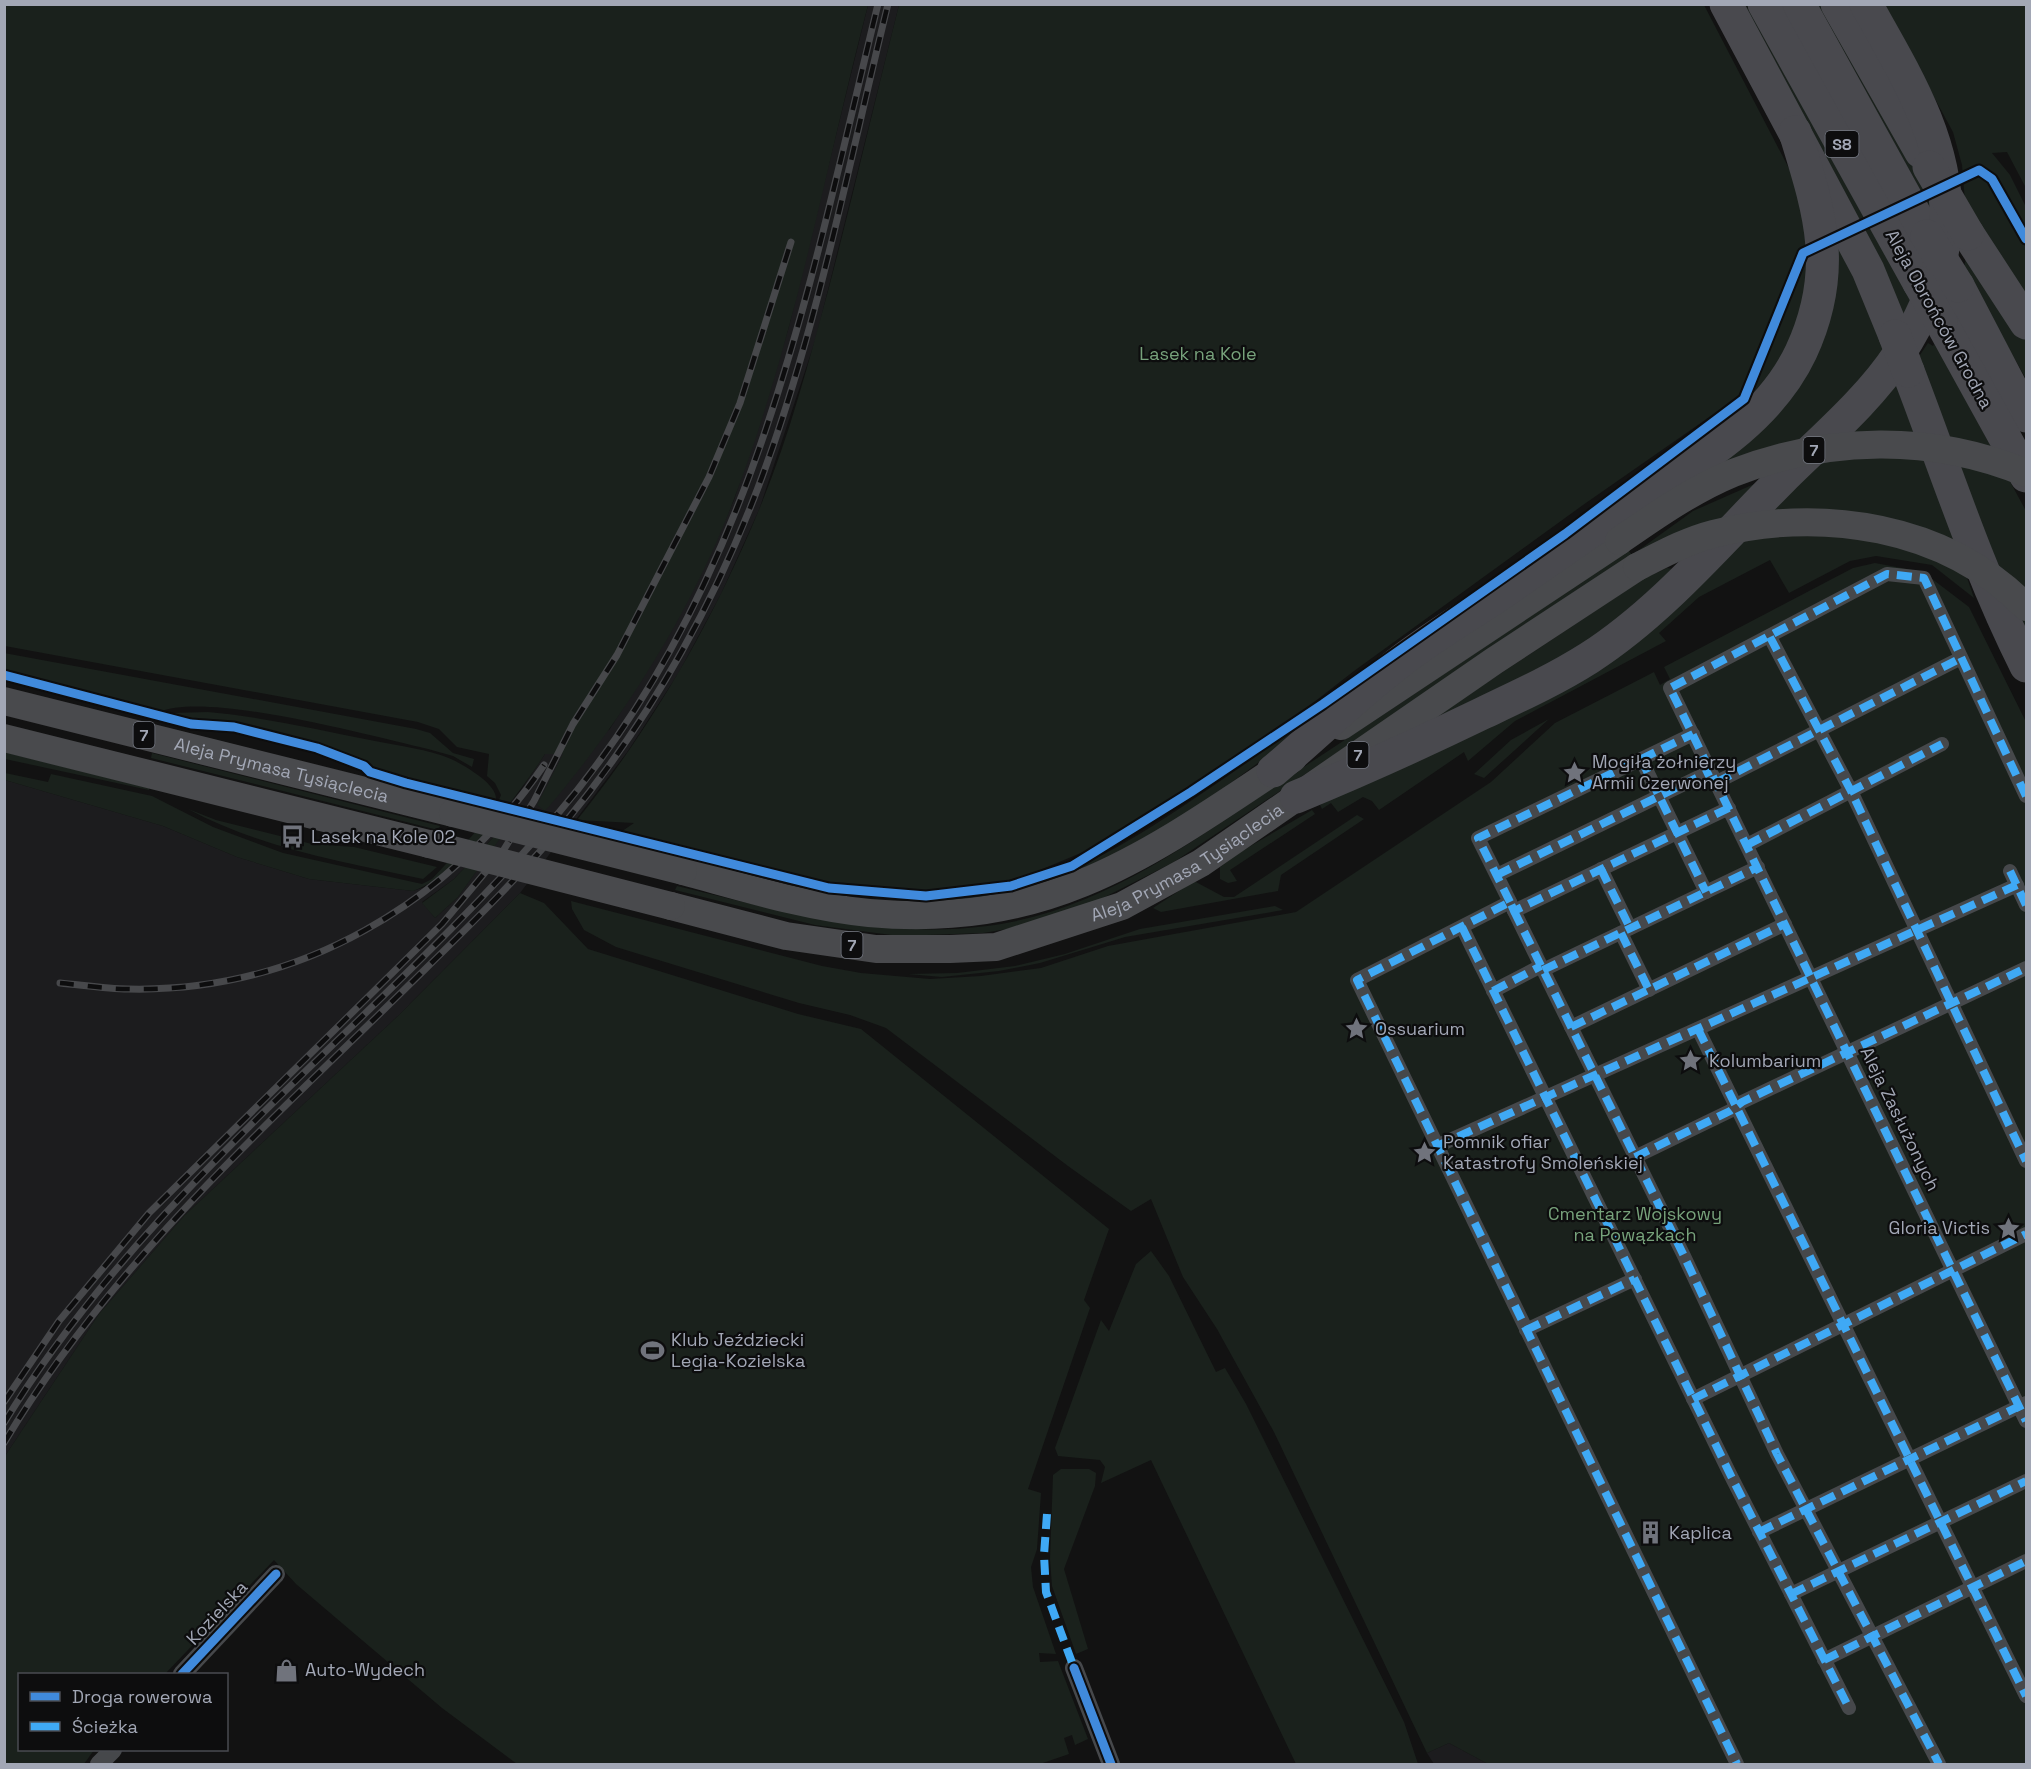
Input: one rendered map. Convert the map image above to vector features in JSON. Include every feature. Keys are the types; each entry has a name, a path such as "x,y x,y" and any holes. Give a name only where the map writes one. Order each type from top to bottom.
{"highway":[{"path":"1726,4 1868,270 1895,336 1968,536 2004,622 2026,666"},
{"name":"Aleja Obrońców Grodna","path":"1764,4 2026,474"},
{"name":"Aleja Obrońców Grodna","path":"1799,4 1927,236 1958,286 2026,416"},
{"path":"1837,4 1968,234 2026,323"},
{"path":"1296,797 1397,755 1526,692 1590,657 1635,623 1681,579 1835,426 1898,356 1922,312 1940,268 1946,220 1944,190 1940,160 1932,135 1911,85 1866,4"},
{"path":"1273,771 1401,661 1630,505 1701,460 1741,428 1775,393 1796,361 1808,334 1816,312 1823,270 1819,211 1795,132"}],"main road":[{"name":"Aleja Prymasa Tysiąclecia","path":"4,701 791,899 867,913 935,916 971,914 1047,897 1104,875 1146,853 1273,771 1668,507 1731,474 1781,457 1831,447 1882,443 1938,447 2004,464 2026,474"},
{"name":"Aleja Prymasa Tysiąclecia","path":"4,738 786,936 876,949 996,947 1122,906 1167,883 1637,567 1711,534 1803,522 1856,524 1914,539 1976,565 2026,607"}],"street":[{"path":"2026,796 1924,578 1887,574 1770,637 1851,791 2026,1161"},
{"name":"Aleja Zasłużonych","path":"1770,637 1670,688 1953,1270 2023,1405 2026,1421"},
{"path":"1497,875 1660,796 1714,777 1819,730 1961,658"},
{"path":"1693,734 1478,838 1806,1510 1939,1764"},
{"path":"1747,845 1942,744"},
{"path":"1641,759 1706,892"},
{"path":"1729,808 1601,869 1462,927 1357,980 1737,1764"},
{"path":"1493,991 1758,867"},
{"path":"1601,869 1649,990"},
{"path":"2010,871 2026,905"},
{"path":"1437,1146 2017,885"},
{"path":"1571,1027 1785,924"},
{"path":"1462,927 1693,1399 1849,1708"},
{"path":"1635,1157 2026,968"},
{"path":"1698,1029 2026,1696"},
{"path":"1693,1399 2026,1234"},
{"path":"1526,1330 1635,1279"},
{"path":"1760,1532 2023,1405"},
{"path":"1791,1594 2026,1480"},
{"path":"1824,1660 2026,1561"},
{"name":"Kozielska","path":"183,1673 276,1574"},
{"path":"1074,1668 1111,1764"},
{"path":"99,1764 111,1751"}],"shaded area":[{"path":"868,5 899,5 816,338 759,510 721,594 678,674 628,751 520,893 399,1015 184,1216 99,1314 5,1456 5,780 163,826 237,857 309,879 413,891 425,887 484,835 521,790 551,745 609,730 653,661 698,580 734,500 788,330","holes":["520,809 458,897 435,918 422,902 454,879"]},
{"path":"1449,1743 1488,1764 1434,1764 1427,1753"}],"green space":[{"path":"4,5 868,5 808,254 775,378 734,499 698,582 653,663 628,702 574,777 545,811 537,805 563,754 545,754 486,832 468,852 430,883 413,891 309,879 237,857 163,826 5,780 5,773 48,782 51,774 152,796 213,827 283,853 422,884 432,879 494,812 501,795 495,783 487,776 489,754 457,747 439,729 418,722 5,646"},
{"name":"Lasek na Kole","path":"899,5 1704,5 1796,182 1810,242 1799,253 1738,397 1583,505 1354,671 1256,747 1100,845 1028,875 979,888 926,892 830,884 618,834 634,823 577,820 631,748 679,672 721,593 769,485 797,403 820,319"},
{"path":"1734,5 1746,5 1913,302 1901,327"},
{"path":"1817,5 1828,5 1929,187 1931,209"},
{"path":"1884,5 2026,5 2026,188 2007,152 1992,153 2010,175 2026,207 2026,301 1966,214 1962,165 1953,132"},
{"path":"1829,223 1888,351 1800,441 1603,533 1769,413"},
{"path":"1967,251 2026,336 2026,379 1964,268"},
{"path":"1807,257 1809,288 1792,341 1752,400 1671,462 1646,477 1749,400"},
{"path":"1928,343 1933,346 1934,344 1944,360 2026,511 2026,641 1916,361"},
{"path":"1900,381 1974,598 1932,565 1876,556 1850,561 1789,593 1770,560 1699,597 1659,633 1666,641 1515,721 1468,761 1464,752 1379,810 1372,801 1363,797 1338,812 1331,803 1322,809 1320,805 1329,800 1558,690"},
{"path":"1761,481 1724,518 1632,555 1693,511"},
{"path":"1628,550 1632,555 1174,862 1091,904 1025,926 983,933 899,936 815,925 675,890 677,886 792,913 869,926 908,929 987,926 1031,918 1072,904 1112,887 1189,844"},
{"name":"Cmentarz Wojskowy na Powązkach","path":"1875,563 1923,572 1969,607 2026,722 2026,1764 1488,1764 1449,1743 1427,1753 1274,1432 1217,1329 1183,1277 1151,1199 1131,1211 886,1028 850,1015 799,1003 616,947 584,930 572,909 571,901 822,966 861,973 930,979 981,976 1041,968 1108,946 1296,912 1491,782 1555,723 1654,672 1660,685 1670,679 1664,667 1853,568"},
{"path":"1667,568 1674,569 1585,646 1389,747 1645,578"},
{"path":"4,653 416,729 430,733 453,753 474,759 472,767 453,756 428,749 330,726 250,711 214,707 182,707 159,712 5,671"},
{"path":"1381,666 1283,744 1178,818 1123,850 1065,875 1006,893 944,901 899,900 826,891 884,896 962,897 1012,889 1043,881 1073,869 1130,840 1184,806"},
{"path":"208,712 292,724 433,753 451,759 481,777 493,790 496,797 495,803 407,781 321,746 234,724 194,721 167,715"},
{"path":"1549,719 1484,778 1474,774 1511,740"},
{"path":"4,752 149,788 149,790 5,759"},
{"path":"152,753 440,826 438,830 151,758"},
{"path":"525,804 458,897 435,918 422,903 454,879"},
{"path":"188,809 216,820 312,844 354,847 437,867 423,879 332,860 244,834"},
{"path":"1312,810 1315,814 1230,870 1237,881 1228,883 1220,879 1220,867 1242,851"},
{"path":"1357,815 1364,819 1281,875 1278,891 1161,912 1153,908 1194,881 1224,897 1234,897"},
{"name":"Klub Jeździecki Legia-Kozielska","path":"520,893 544,903 588,949 798,1014 861,1029 1109,1229 1084,1300 1090,1308 1028,1489 1041,1493 1037,1549 1031,1567 1033,1587 1056,1654 1039,1653 1040,1662 1058,1661 1088,1739 1075,1745 1072,1735 1064,1738 1069,1754 1040,1764 517,1764 442,1708 296,1584 274,1560 166,1673 18,1673 18,1751 93,1751 84,1764 5,1764 5,1456 99,1314 184,1216 399,1015"},
{"path":"1275,906 1283,910 1125,937 1040,963 999,971 942,977 908,974 957,973 1015,966 1065,954 1140,929"},
{"path":"1151,1251 1169,1276 1216,1372 1225,1368 1246,1404 1404,1722 1418,1764 1296,1764 1151,1460 1101,1483 1105,1467 1100,1460 1058,1456 1055,1448 1101,1320 1109,1331 1136,1264"},
{"path":"1061,1469 1089,1469 1096,1473 1095,1486 1064,1569 1088,1649 1076,1654 1052,1586 1050,1559 1053,1475"}],"railway":[{"path":"4,1423 62,1338 126,1258 195,1182 267,1109 487,892 556,816 624,726 680,631 727,533 765,431 798,326 878,4"},
{"path":"4,1443 46,1378 92,1316 141,1257 246,1145 530,862 598,780 656,696 706,606 728,560 766,466 818,295 888,4"},
{"path":"4,1402 59,1321 149,1213 442,924 503,851 534,801 573,724 617,655 709,477 740,403 791,242"},
{"path":"60,983 120,989 191,986 252,975 310,956 365,930 416,898 463,859 506,814 544,765"}],"marked path":[{"path":"2026,796 1924,578 1887,574 1670,688 2026,1421"},
{"path":"1770,637 1851,791 2026,1161"},
{"path":"1717,782 1961,658"},
{"path":"1510,902 1478,838 1693,734"},
{"path":"1747,845 1942,744"},
{"path":"1641,759 1706,892"},
{"path":"1497,875 1711,771"},
{"path":"1729,808 1514,911 1510,902 1357,980 1737,1764"},
{"path":"1543,970 1758,867"},
{"path":"1601,869 1630,928"},
{"path":"2010,871 2026,905"},
{"path":"1437,1146 2017,885"},
{"path":"1514,911 1684,1256 1777,1454 1939,1764"},
{"path":"1571,1027 1785,924"},
{"path":"1462,927 1731,1476 1849,1708"},
{"path":"1621,933 1649,990"},
{"path":"1493,991 1541,966"},
{"path":"1635,1157 1730,1111 1742,1102 2026,968"},
{"path":"1698,1029 2026,1696"},
{"path":"1693,1399 2026,1234"},
{"path":"1526,1330 1635,1279"},
{"path":"1759,1532 2026,1403"},
{"path":"1791,1594 2026,1481"},
{"path":"1047,1514 1044,1555 1046,1592 1074,1668"},
{"path":"1824,1660 2026,1561"}],"cycle path":[{"path":"4,675 191,724 234,727 317,748 364,766 370,772 406,783 829,888 926,896 1011,886 1072,866 1191,792 1323,704 1565,534 1744,399 1803,253 1979,170 1992,179 2026,239"},
{"path":"183,1673 276,1574"},
{"path":"1074,1668 1111,1764"}],"place":[{"name":"Mogiła żołnierzy Armii Czerwonej","path":"1574,772"},
{"name":"Lasek na Kole 02","path":"293,837"},
{"name":"Ossuarium","path":"1357,1029"},
{"name":"Kolumbarium","path":"1691,1061"},
{"name":"Pomnik ofiar Katastrofy Smoleńskiej","path":"1425,1152"},
{"name":"Gloria Victis","path":"2008,1228"},
{"name":"Klub Jeździecki Legia-Kozielska","path":"653,1350"},
{"name":"Kaplica","path":"1651,1533"},
{"name":"Auto-Wydech","path":"287,1670"}]}
